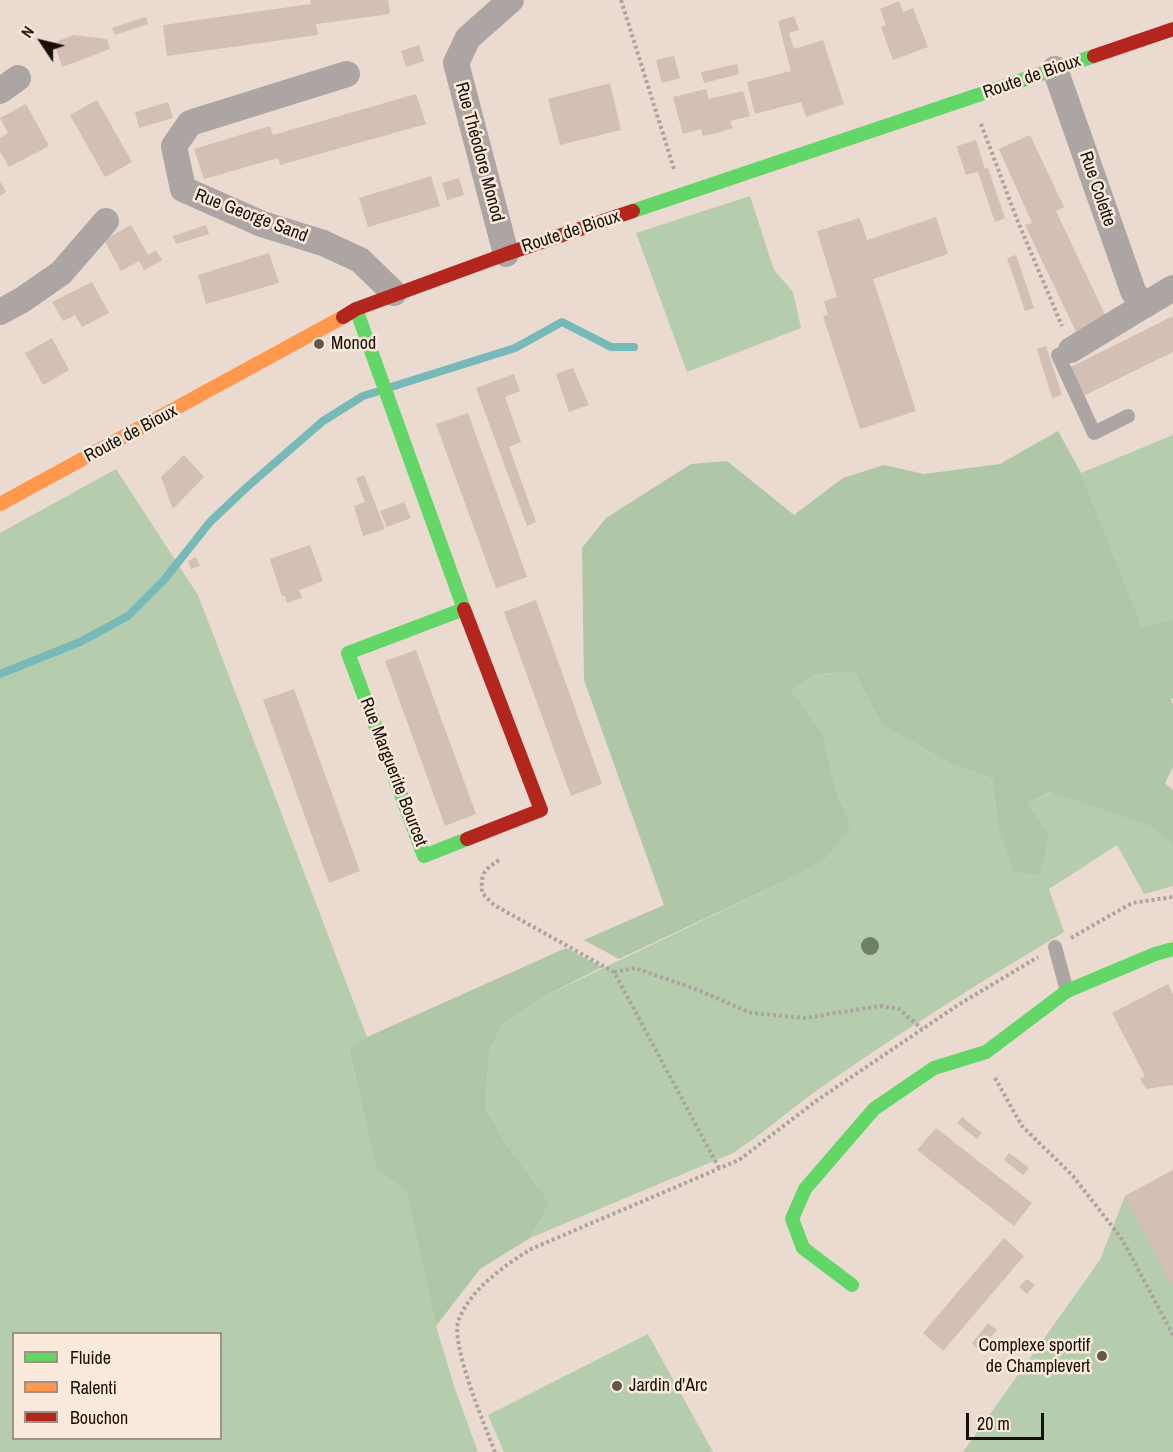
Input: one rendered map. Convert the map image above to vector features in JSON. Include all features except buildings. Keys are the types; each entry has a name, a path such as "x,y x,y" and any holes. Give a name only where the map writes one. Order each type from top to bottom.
{"street":[{"name":"Rue Théodore Monod","path":"506,254 456,63 468,38 511,0"},
{"name":"Route de Bioux","path":"0,504 305,339 356,309 394,293 1173,29"},
{"name":"Rue Colette","path":"1055,69 1133,291 1143,306"},
{"name":"Rue George Sand","path":"347,74 190,123 174,146 183,189 262,224 323,243 360,260 394,293"},
{"path":"0,312 61,273 106,220"},
{"path":"1071,350 1173,288"},
{"name":"Rue Marguerite Bourcet","path":"356,309 464,609 541,810 424,856 348,653 464,609"},
{"path":"852,1285 803,1248 792,1219 805,1189 874,1109 933,1068 986,1052 1067,991 1155,954 1173,949"}],"lane":[{"path":"1071,350 1058,355 1094,433 1128,416"},
{"path":"1055,947 1067,991"}],"path":[{"path":"621,0 682,195"},
{"path":"971,98 1018,222 1071,350"},
{"path":"506,856 487,868 481,877 482,892 494,905 614,972 718,1168"},
{"path":"495,1452 458,1349 457,1321 472,1296 508,1263 531,1249 739,1160 816,1101 958,1005 1132,903 1173,897"},
{"path":"614,972 635,968 698,990 751,1013 806,1018 880,1006 899,1009 923,1029"},
{"path":"986,1052 997,1083 1022,1126 1073,1176 1122,1239 1173,1335"}],"green space":[{"path":"750,196 774,270 793,292 801,328 687,372 636,233"},
{"path":"1058,431 1081,473 1142,627 1173,619 1173,698 1171,699 1173,705 1173,767 1165,783 1173,790 1173,845 1153,827 1051,792 1027,803 1049,836 1040,874 1014,872 999,831 992,779 949,763 882,725 854,672 817,674 791,690 823,734 836,791 851,825 827,857 791,878 619,959 584,940 664,905 584,680 582,548 606,518 691,464 727,461 794,515 843,478 884,465 924,474 1000,464"},
{"path":"1173,435 1173,619 1142,628 1081,473"},
{"path":"116,469 198,595 367,1037 349,1051 376,1167 406,1191 436,1326 454,1386 478,1452 0,1452 0,533"},
{"path":"854,672 882,725 949,763 992,779 999,831 1027,803 1052,792 1154,827 1173,845 1173,886 1144,894 1117,845 1049,889 1064,932 887,1043 817,1090 733,1153 530,1238 550,1203 505,1142 485,1107 489,1053 502,1025 545,996 791,878 851,825 836,791 823,734 791,690 817,674"},
{"path":"566,948 602,967 545,996 502,1025 489,1053 485,1107 505,1142 550,1203 530,1238 480,1269 436,1326 406,1191 376,1168 349,1050 367,1037"},
{"name":"Complexe sportif de Champlevert","path":"1173,1170 1173,1452 963,1452 1100,1260 1125,1196"},
{"name":"Jardin d'Arc","path":"648,1334 713,1452 504,1452 488,1415"}],"waterway":[{"path":"391,387 515,348 562,322 611,347 634,347"},
{"path":"0,674 80,642 128,616 164,580 210,522 247,487 323,421 363,396 376,392"}],"traffic: fast":[{"path":"633,211 1094,56"},
{"path":"356,309 464,609 348,653 424,856 467,839"},
{"path":"852,1285 803,1248 792,1219 805,1189 874,1109 934,1068 986,1052 1067,991 1155,954 1173,949"}],"traffic: slow":[{"path":"0,504 343,317"}],"traffic: jam":[{"path":"1094,56 1173,29"},
{"path":"343,317 356,309 506,254 633,211"},
{"path":"464,609 541,810 467,839"}],"place":[{"name":"Monod","path":"319,344"},
{"name":"Complexe sportif de Champlevert","path":"1102,1356"},
{"name":"Jardin d'Arc","path":"617,1386"}]}
